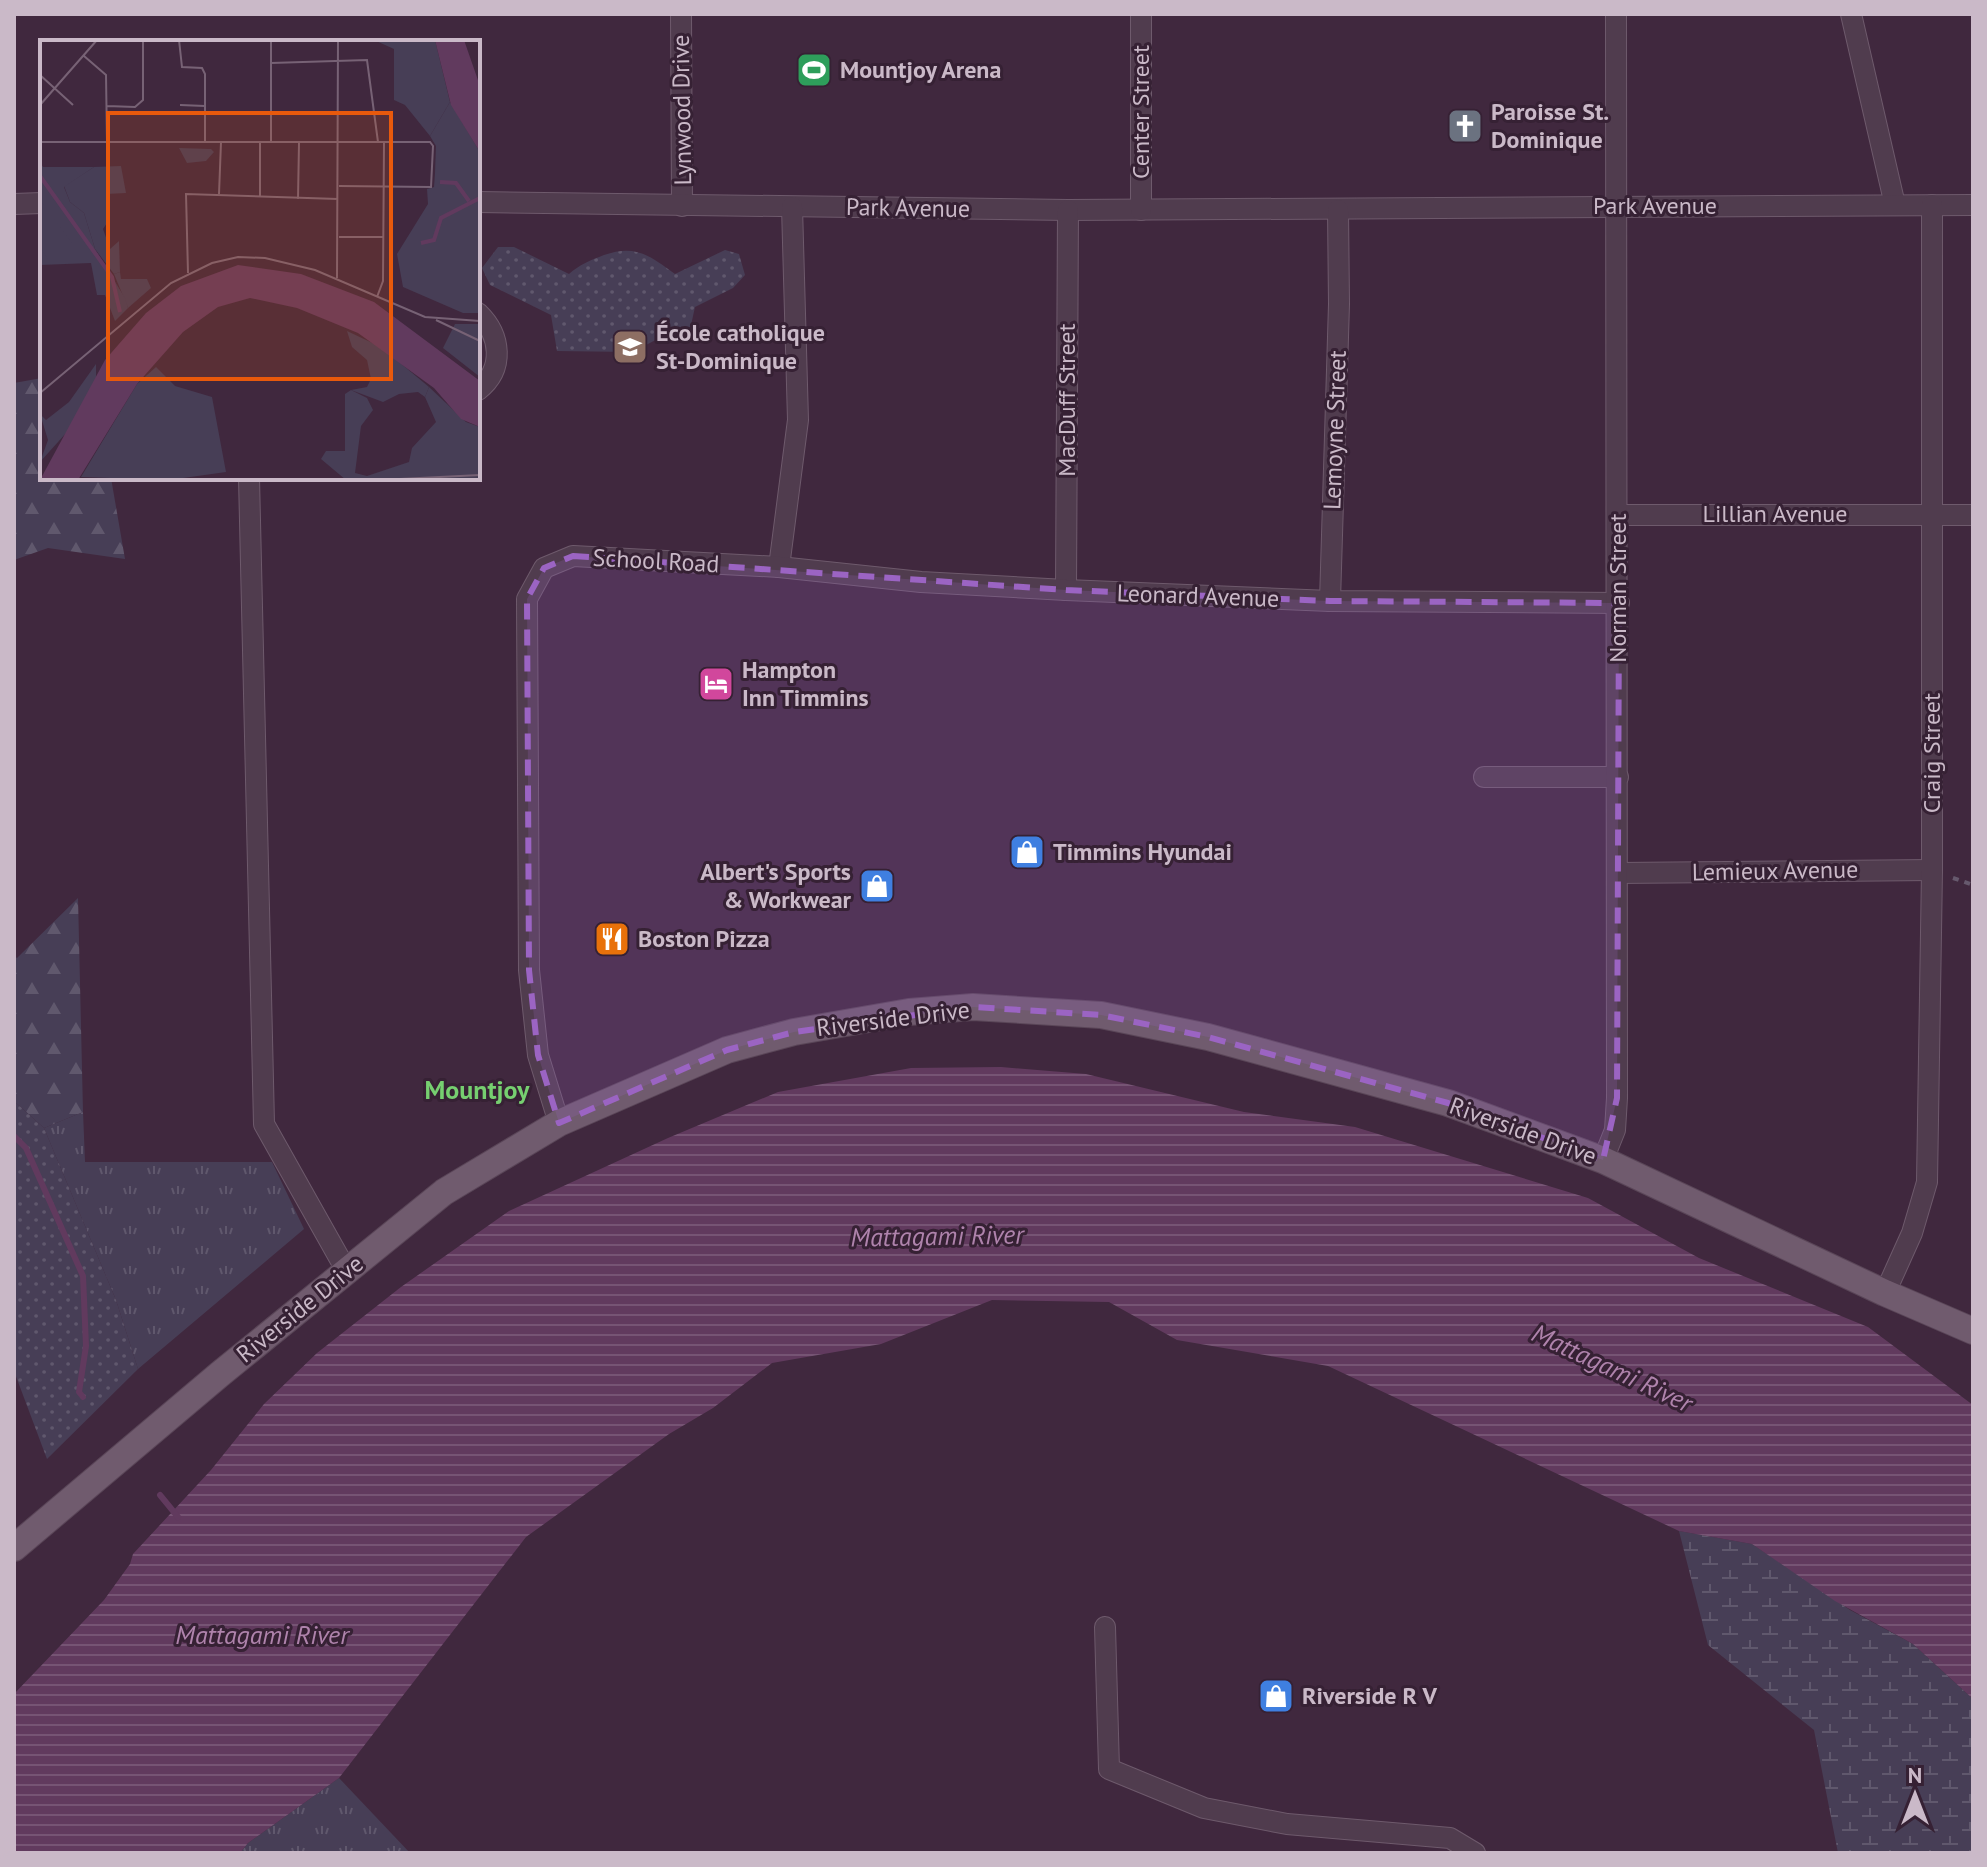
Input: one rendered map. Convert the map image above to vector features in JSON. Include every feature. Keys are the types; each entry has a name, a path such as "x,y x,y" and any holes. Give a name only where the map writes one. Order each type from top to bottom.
{"main road":[{"name":"Riverside Drive","path":"14,1548 346,1270 444,1192 559,1123 727,1050 794,1032 909,1012 973,1007 1101,1015 1208,1037 1448,1103 1603,1160 1885,1293 1973,1331"}],"street":[{"name":"Lynwood Drive","path":"681,14 682,206"},
{"name":"Center Street","path":"1141,14 1141,210"},
{"name":"Norman Street","path":"1603,1160 1615,1130 1617,1110 1619,603 1616,14"},
{"path":"1851,14 1895,205"},
{"name":"Park Avenue","path":"480,202 1068,210 1973,205"},
{"path":"14,204 40,203"},
{"name":"Craig Street","path":"1885,1293 1912,1233 1927,1182 1932,870 1932,205"},
{"path":"779,567 798,420 792,207"},
{"name":"MacDuff Street","path":"1066,590 1068,210"},
{"name":"Lemoyne Street","path":"1330,601 1338,210"},
{"path":"480,315 490,326 496,341 497,356 493,372 480,388"},
{"path":"249,480 264,1124 346,1270"},
{"path":"1933,514 1973,515"},
{"name":"Lillian Avenue","path":"1617,515 1933,514"},
{"name":"School Road","path":"559,1123 538,1055 529,970 527,599 544,568 573,556 779,567"},
{"name":"Leonard Avenue","path":"779,567 921,582 1066,590 1330,601 1619,603"},
{"path":"1484,777 1618,777"},
{"name":"Lemieux Avenue","path":"1618,873 1932,870"},
{"path":"1105,1627 1109,1769 1204,1808 1287,1824 1450,1838 1475,1853"}],"highlighted area":[{"path":"573,556 1066,590 1330,601 1619,603 1617,1098 1603,1160 1448,1103 1208,1037 1101,1015 973,1007 794,1032 727,1050 559,1123 538,1055 529,970 527,599 544,568"}],"green space":[{"path":"498,247 514,247 569,274 594,259 615,252 633,251 649,257 675,274 725,250 739,254 745,275 733,288 695,307 689,334 661,337 633,352 557,351 551,315 490,285 482,268"},
{"path":"40,378 40,480 111,480 125,559 48,548 14,560 14,383"},
{"path":"78,898 83,1112 44,1128 14,1101 14,956 17,958"},
{"path":"14,1101 44,1128 116,1300 138,1369 47,1459 14,1371"},
{"path":"83,1112 85,1162 272,1162 304,1229 138,1369 116,1300 44,1128"},
{"path":"1679,1531 1752,1544 1850,1610 1913,1644 1973,1699 1973,1853 1838,1853 1814,1730 1708,1645"},
{"path":"339,1778 410,1853 240,1853 248,1843"}],"water":[{"name":"Mattagami River","path":"1001,1067 1086,1074 1244,1112 1355,1127 1588,1198 1699,1258 1868,1327 1973,1405 1973,1699 1913,1644 1835,1601 1752,1544 1679,1531 1328,1366 1177,1340 1109,1302 992,1300 881,1344 772,1363 713,1408 669,1434 526,1537 339,1778 248,1843 240,1853 14,1853 14,1694 104,1600 130,1564 133,1554 211,1470 264,1404 317,1353 401,1287 509,1211 668,1138 778,1092 911,1068"}],"waterway":[{"path":"14,1136 26,1148 83,1276 86,1346 79,1392 83,1397"},
{"path":"160,1495 178,1517"}],"place":[{"name":"Mountjoy Arena","path":"814,70"},
{"name":"Paroisse St. Dominique","path":"1465,126"},
{"name":"École catholique St-Dominique","path":"630,347"},
{"name":"Hampton Inn Timmins","path":"716,684"},
{"name":"Timmins Hyundai","path":"1027,852"},
{"name":"Albert's Sports & Workwear","path":"877,886"},
{"name":"Boston Pizza","path":"612,939"},
{"name":"Riverside R V","path":"1276,1696"}],"district":[{"name":"Mountjoy","path":"477,1090"}]}
